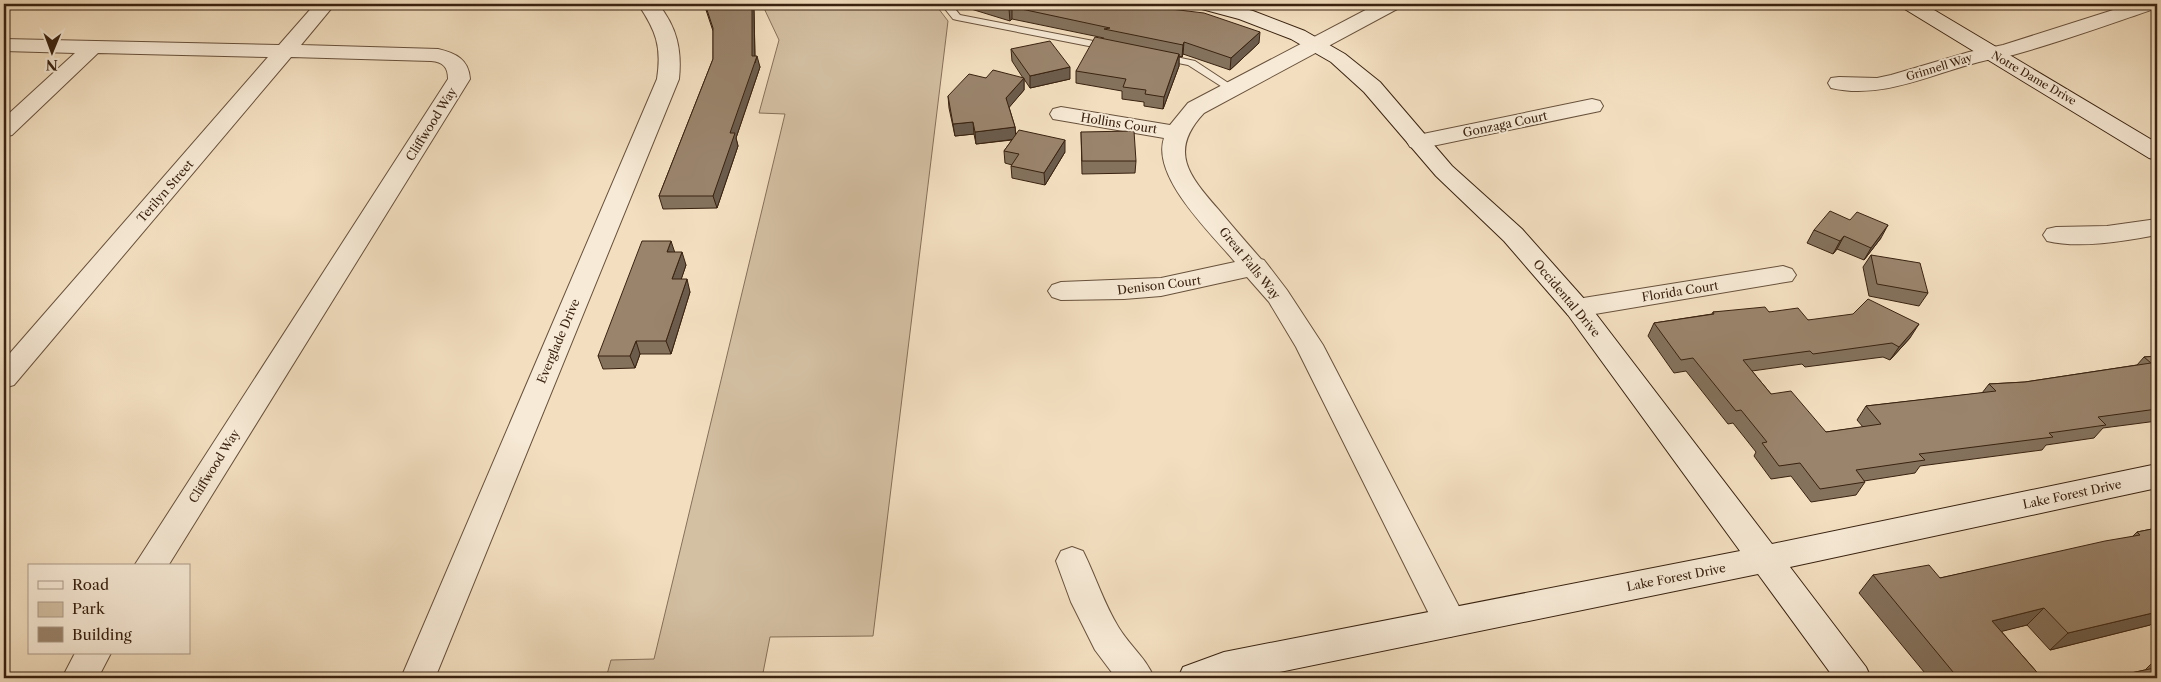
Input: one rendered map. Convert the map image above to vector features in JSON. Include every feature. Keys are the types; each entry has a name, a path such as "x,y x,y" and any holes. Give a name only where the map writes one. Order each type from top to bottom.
{"street":[{"name":"Terilyn Street","path":"4,378 325,4"},
{"name":"Everglade Drive","path":"418,678 668,79 671,61 670,44 665,28 657,14 648,4"},
{"name":"Occidental Drive","path":"1205,4 1274,25 1316,44 1338,58 1372,87 1444,171 1513,235 1577,308 1854,678"},
{"name":"Great Falls Way","path":"1392,4 1196,108 1185,118 1176,133 1172,150 1174,167 1183,184 1278,296 1309,345 1450,622"},
{"name":"Notre Dame Drive","path":"1910,4 2087,109 2157,153"},
{"name":"Grinnell Way","path":"1839,83 1877,84 1894,81 1990,53 2007,50 2135,6"},
{"name":"Cliffwood Way","path":"4,45 436,55 456,63 460,70 459,79 151,564"},
{"path":"4,130 93,47"},
{"name":"Gonzaga Court","path":"1418,142 1592,106"},
{"name":"Hollins Court","path":"1061,114 1176,133"},
{"path":"2056,235 2100,236 2157,228"},
{"name":"Denison Court","path":"1061,291 1118,291 1160,287 1254,266"},
{"name":"Florida Court","path":"1577,308 1783,275"},
{"name":"Lake Forest Drive","path":"1195,678 1224,668 1766,559 2157,476"},
{"path":"1072,561 1088,602 1107,639 1137,678"},
{"path":"79,678 93,654"}],"lane":[{"path":"946,4 957,17 1123,49"},
{"path":"1152,55 1191,63 1231,88"}],"green space":[{"path":"762,4 935,4 948,21 873,636 770,637 762,678 606,678 611,660 654,659 785,114 759,113 779,40"}],"building":[{"path":"705,4 752,4 752,56 757,56 730,133 735,133 713,196 659,196 713,59 713,28"},
{"path":"990,4 1100,4 1110,6 1111,4 1129,4 1204,13 1260,32 1231,58 1184,42 1183,45 1104,29 1110,28 1012,7 1009,9"},
{"path":"1095,37 1179,54 1164,97 1145,94 1146,90 1123,87 1126,79 1076,71"},
{"path":"1050,41 1070,67 1030,76 1011,49"},
{"path":"993,70 1024,78 1006,98 1015,127 975,132 973,122 953,124 948,96 969,74 986,78"},
{"path":"1019,130 1065,140 1044,173 1011,166 1019,154 1004,151"},
{"path":"1134,131 1136,161 1082,161 1081,132"},
{"path":"1830,211 1850,220 1857,212 1888,225 1871,248 1844,236 1840,241 1814,230"},
{"path":"642,241 671,241 667,252 682,252 672,279 687,279 666,341 636,341 630,356 598,356"},
{"path":"1871,255 1920,263 1928,293 1877,284"},
{"path":"1868,299 1919,324 1899,347 1892,343 1813,354 1810,351 1743,360 1771,394 1791,391 1826,432 1881,424 1866,406 1996,391 1989,384 2025,382 2151,363 2144,357 2157,356 2157,409 2098,417 2106,425 2049,433 2053,437 1919,454 1925,460 1856,470 1865,482 1820,489 1800,463 1779,466 1762,443 1767,442 1741,410 1736,411 1693,358 1681,360 1654,323 1714,314 1713,312 1765,307 1769,312 1798,308 1808,320 1853,314"},
{"path":"2157,528 2157,612 2068,633 2044,608 1992,621 2042,678 1958,678 1873,575 1929,565 1940,578 2140,535 2137,532"},
{"path":"2157,663 2157,678 2108,678 2154,668 2151,664"}]}
